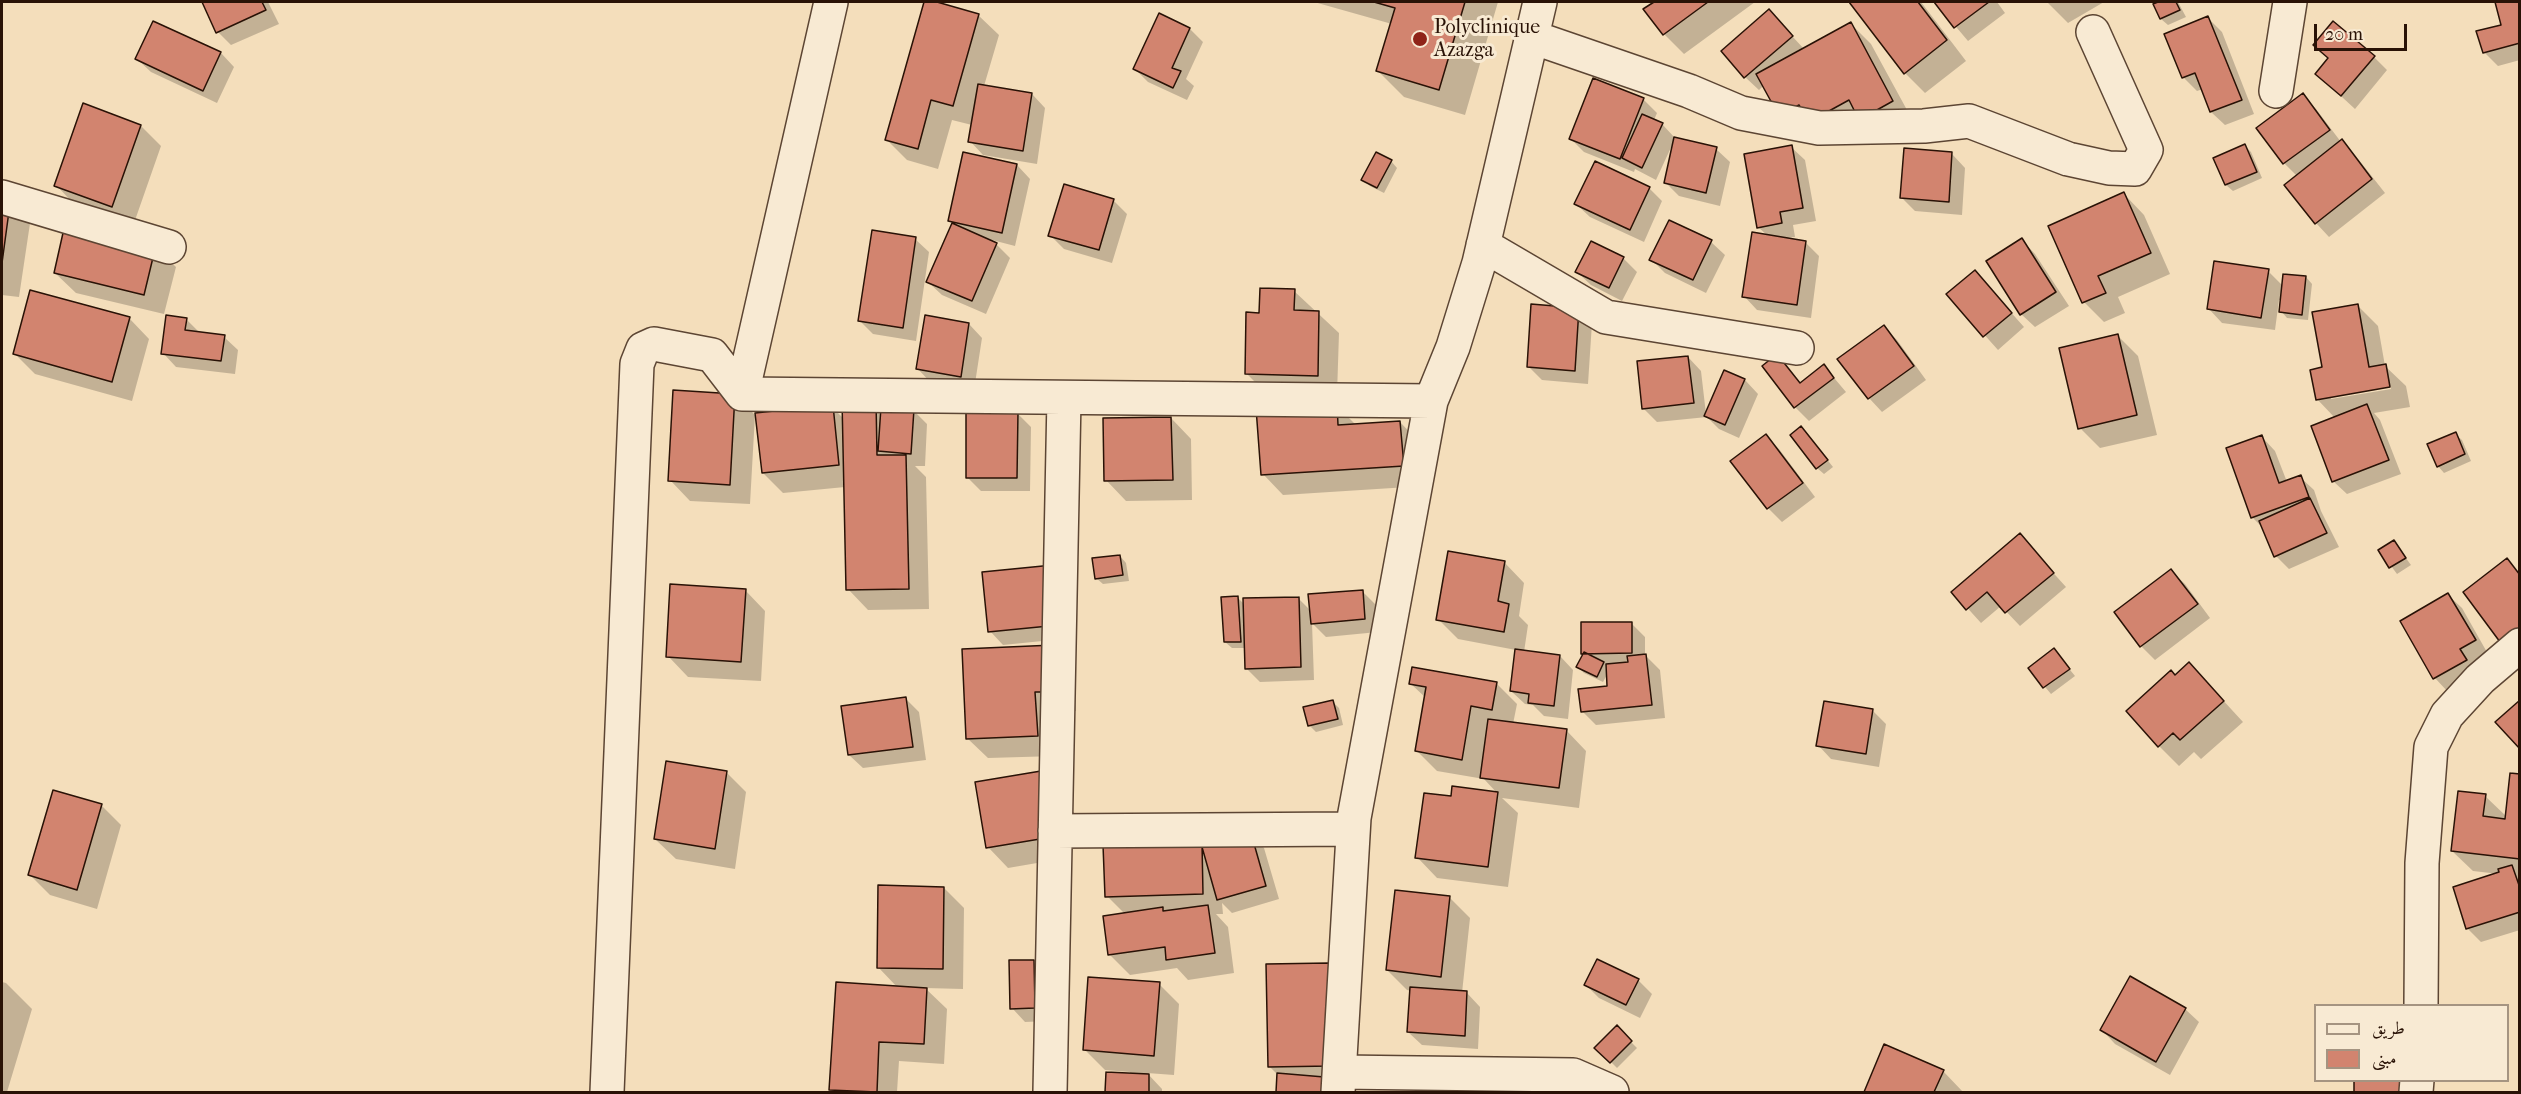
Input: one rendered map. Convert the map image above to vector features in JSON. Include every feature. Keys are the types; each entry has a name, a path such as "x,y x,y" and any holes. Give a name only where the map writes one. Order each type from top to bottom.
{"street":[{"path":"742,394 831,2"},
{"path":"1540,2 1483,245 1453,347 1431,401 1353,829 1339,1082 1573,1075 1612,1092"},
{"path":"2276,91 2290,2"},
{"path":"1532,37 1689,91 1741,114 1819,128 1924,126 1969,121 2068,159 2109,168 2135,169 2146,150 2092,32"},
{"path":"2,197 169,247"},
{"path":"1483,245 1606,317 1797,348"},
{"path":"607,1092 637,364 643,349 654,344 712,355 742,394"},
{"path":"742,394 1431,401"},
{"path":"1050,1092 1064,398"},
{"path":"2421,1004 2422,863 2431,747 2447,715 2480,679 2520,645"},
{"path":"1055,831 1353,829"}],"building":[{"path":"202,2 262,2 266,10 216,33"},
{"path":"924,2 937,2 979,14 953,106 931,100 918,149 885,140"},
{"name":"Polyclinique Azazga","path":"1374,2 1465,2 1439,90 1376,71 1395,8"},
{"path":"1654,2 1708,2 1663,35 1643,9"},
{"path":"1849,2 1918,2 1947,40 1904,74"},
{"path":"1934,2 1989,2 1954,28"},
{"path":"2176,2 2180,10 2160,19 2153,4"},
{"path":"2495,2 2520,2 2520,43 2483,53 2476,31 2501,25"},
{"path":"1769,9 1793,36 1744,78 1721,51"},
{"path":"1159,13 1190,28 1172,68 1181,71 1173,88 1133,69"},
{"path":"2208,16 2242,100 2210,112 2195,73 2182,78 2164,34"},
{"path":"153,21 221,52 203,91 135,59"},
{"path":"2333,21 2375,56 2341,96 2315,74 2328,58 2313,45"},
{"path":"1851,22 1893,101 1859,120 1849,100 1809,122 1799,105 1779,116 1756,74"},
{"path":"1593,78 1644,98 1620,159 1569,139"},
{"path":"978,84 1032,93 1023,151 968,142"},
{"path":"2303,93 2330,130 2283,164 2256,128"},
{"path":"83,103 141,125 112,207 54,186"},
{"path":"1642,114 1663,123 1642,168 1622,158"},
{"path":"1674,137 1717,147 1706,193 1664,183"},
{"path":"2342,139 2372,179 2315,224 2284,185"},
{"path":"2245,144 2257,172 2225,185 2213,158"},
{"path":"1792,145 1803,208 1780,212 1782,223 1757,228 1744,154"},
{"path":"1904,148 1952,152 1949,202 1900,198"},
{"path":"963,152 1017,164 1002,233 948,221"},
{"path":"1376,152 1392,160 1377,188 1361,180"},
{"path":"1595,161 1650,187 1630,230 1574,204"},
{"path":"1064,184 1114,199 1099,250 1048,236"},
{"path":"2,187 12,189 2,263"},
{"path":"2124,192 2151,253 2098,276 2106,293 2082,303 2048,226"},
{"path":"1669,220 1712,240 1693,280 1649,260"},
{"path":"952,223 997,243 972,301 926,282"},
{"path":"65,224 156,245 144,295 54,273"},
{"path":"872,230 916,237 903,328 858,321"},
{"path":"1752,232 1806,241 1797,305 1742,297"},
{"path":"2022,238 2056,292 2020,315 1986,261"},
{"path":"1591,241 1624,257 1609,288 1575,272"},
{"path":"2214,261 2269,269 2261,318 2207,309"},
{"path":"1975,270 2012,313 1983,337 1946,294"},
{"path":"2283,274 2306,276 2302,315 2279,312"},
{"path":"1260,288 1295,289 1294,310 1319,311 1318,376 1245,374 1246,312 1259,313"},
{"path":"30,290 130,317 112,382 13,354"},
{"path":"1531,304 1579,308 1575,371 1527,367"},
{"path":"2358,304 2369,367 2386,364 2390,387 2316,400 2310,370 2322,367 2312,312"},
{"path":"166,315 187,318 185,330 225,335 221,361 161,354"},
{"path":"925,315 969,323 961,377 916,369"},
{"path":"1884,325 1914,366 1868,399 1837,359"},
{"path":"2118,334 2137,415 2078,429 2059,348"},
{"path":"1777,354 1800,383 1824,364 1834,378 1794,408 1762,366"},
{"path":"1688,356 1694,403 1642,409 1637,361"},
{"path":"1724,370 1745,379 1725,425 1704,416"},
{"path":"673,390 735,394 730,485 668,481"},
{"path":"842,400 876,400 877,455 906,455 909,589 846,590"},
{"path":"1337,403 1338,425 1400,421 1404,466 1261,475 1256,408"},
{"path":"2367,404 2389,460 2332,482 2311,426"},
{"path":"833,405 839,465 762,473 755,413"},
{"path":"881,407 914,409 911,454 878,451"},
{"path":"966,411 1018,412 1017,478 966,478"},
{"path":"1171,417 1173,480 1104,481 1103,418"},
{"path":"1801,426 1828,460 1816,469 1790,435"},
{"path":"2456,432 2465,454 2437,467 2427,444"},
{"path":"1766,434 1803,483 1767,509 1730,461"},
{"path":"2262,435 2279,483 2301,475 2309,497 2251,518 2226,448"},
{"path":"2310,498 2327,533 2274,557 2259,521"},
{"path":"2020,533 2054,573 2005,613 1987,592 1966,610 1951,592"},
{"path":"2394,540 2406,558 2389,568 2378,550"},
{"path":"1448,551 1505,561 1498,601 1509,604 1504,632 1436,620"},
{"path":"1120,555 1123,575 1095,579 1092,558"},
{"path":"2507,558 2520,575 2520,634 2503,646 2463,592"},
{"path":"1053,565 1059,625 988,632 982,572"},
{"path":"2171,569 2198,604 2140,647 2114,612"},
{"path":"670,584 746,589 741,662 666,657"},
{"path":"1363,590 1365,619 1311,624 1308,594"},
{"path":"2448,593 2476,640 2460,649 2467,660 2433,679 2400,621"},
{"path":"1238,596 1241,642 1224,642 1221,597"},
{"path":"1299,597 1301,667 1245,669 1243,598"},
{"path":"1581,622 1632,622 1632,653 1581,654"},
{"path":"1054,645 1056,692 1035,692 1038,736 966,739 962,649"},
{"path":"2054,648 2070,669 2043,688 2028,668"},
{"path":"1515,649 1560,655 1554,706 1528,703 1529,694 1510,691"},
{"path":"1584,652 1604,662 1597,677 1576,667"},
{"path":"1646,654 1652,705 1581,712 1578,689 1607,686 1606,664 1628,662 1627,656"},
{"path":"2189,662 2224,701 2180,740 2173,733 2158,747 2126,711 2171,670 2175,675"},
{"path":"1412,667 1497,682 1492,710 1471,706 1462,760 1415,751 1426,687 1409,684"},
{"path":"906,697 913,747 848,755 841,706"},
{"path":"1333,700 1338,719 1308,726 1303,707"},
{"path":"2520,700 2520,749 2495,722"},
{"path":"1824,701 1873,709 1866,754 1816,746"},
{"path":"1488,719 1567,729 1559,788 1480,778"},
{"path":"666,761 727,771 715,849 654,839"},
{"path":"1041,771 1052,837 986,848 975,782"},
{"path":"2510,773 2520,774 2520,859 2451,851 2458,791 2486,794 2483,816 2505,819"},
{"path":"1452,786 1498,792 1488,867 1415,858 1424,793 1451,796"},
{"path":"53,790 102,804 77,890 28,875"},
{"path":"1251,833 1266,886 1217,900 1202,847"},
{"path":"1202,843 1203,894 1105,897 1103,845"},
{"path":"2512,865 2520,888 2520,912 2466,929 2453,887 2499,872 2498,869"},
{"path":"878,885 944,887 943,969 877,968"},
{"path":"1395,890 1450,896 1441,977 1386,970"},
{"path":"1208,905 1215,953 1166,960 1165,947 1108,955 1103,916 1163,907 1163,911"},
{"path":"1597,959 1639,979 1626,1005 1584,985"},
{"path":"1009,960 1034,960 1035,1008 1010,1009"},
{"path":"1329,963 1331,1066 1268,1067 1266,964"},
{"path":"2130,976 2186,1008 2156,1062 2100,1030"},
{"path":"1088,977 1160,982 1154,1056 1083,1050"},
{"path":"836,982 927,988 924,1044 879,1042 877,1092 829,1090"},
{"path":"1410,987 1467,991 1465,1036 1407,1032"},
{"path":"1617,1025 1632,1041 1610,1063 1594,1048"},
{"path":"1884,1044 1944,1070 1934,1092 1864,1092"},
{"path":"1106,1072 1149,1074 1149,1092 1105,1092"},
{"path":"1277,1073 1336,1078 1335,1092 1276,1092"},
{"path":"2354,1082 2404,1082 2404,1092 2354,1092"}],"place":[{"name":"Polyclinique Azazga","path":"1420,39"}]}
